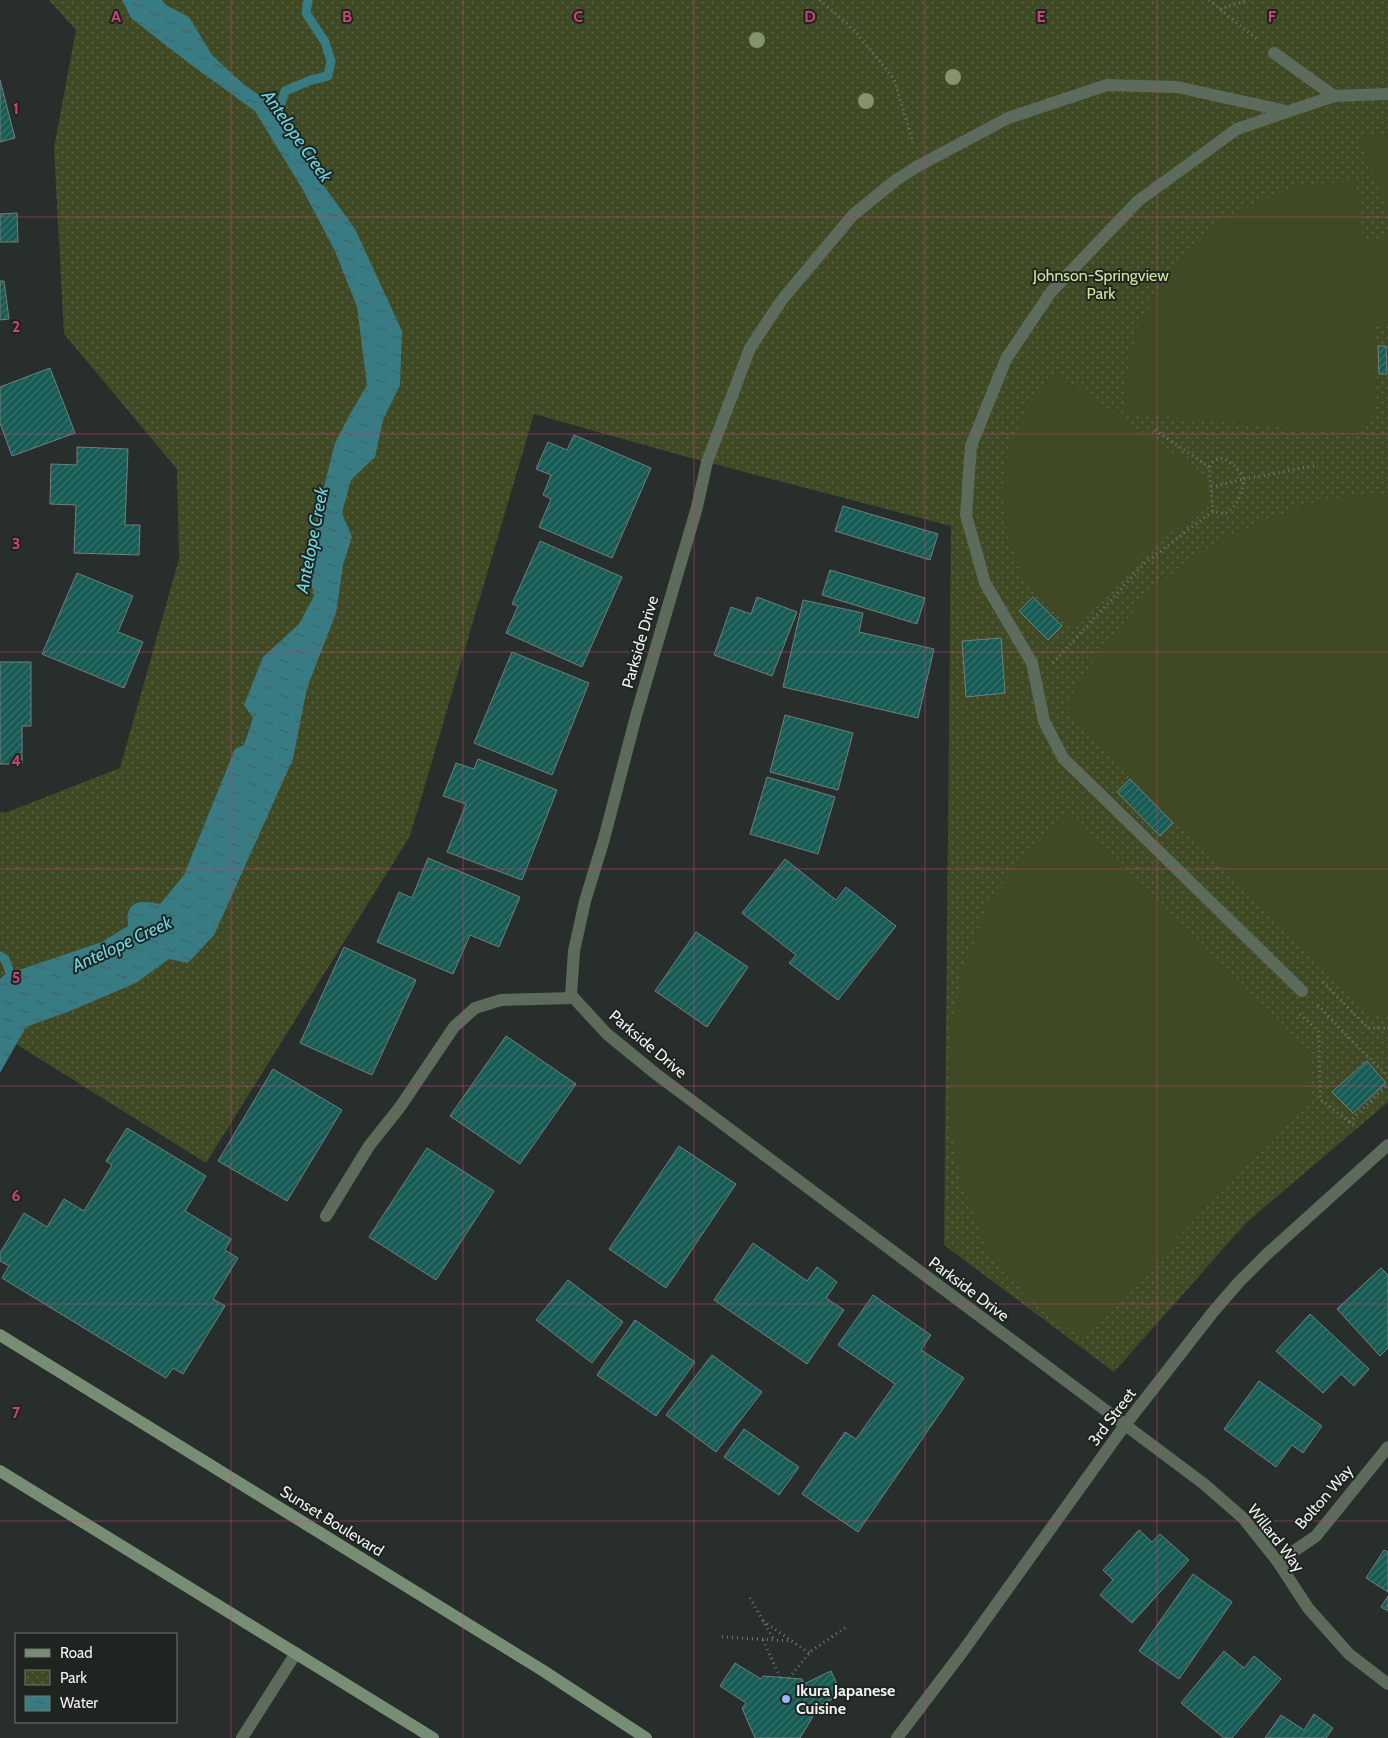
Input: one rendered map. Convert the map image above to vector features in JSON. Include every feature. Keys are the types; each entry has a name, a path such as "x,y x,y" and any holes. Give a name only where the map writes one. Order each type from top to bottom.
{"main road":[{"name":"Sunset Boulevard","path":"0,1334 533,1664 646,1738"},
{"path":"0,1472 433,1738"}],"street":[{"path":"1274,52 1334,96"},
{"name":"Parkside Drive","path":"1125,1425 656,1074 607,1034 571,995 574,951 636,716 698,507 707,462 750,348 781,302 853,215 896,180 918,166 1008,118 1107,85 1177,87 1288,112"},
{"path":"1303,991 1064,758 1044,721 1032,663 985,583 966,515 971,446 1006,359 1051,292 1138,201 1237,129 1334,96 1388,94"},
{"path":"326,1216 369,1146 400,1107 454,1027 475,1008 501,1000 574,998"},
{"name":"3rd Street","path":"898,1738 963,1651 1125,1425 1213,1312 1239,1282 1388,1145"},
{"name":"Willard Way","path":"1125,1425 1204,1484 1243,1518 1278,1562 1308,1608 1319,1621 1349,1654 1388,1684"},
{"name":"Bolton Way","path":"1278,1562 1316,1536 1388,1447"},
{"path":"242,1738 296,1654"}],"path":[{"path":"820,0 855,31 894,79 918,166"},
{"path":"1209,0 1274,52"},
{"path":"1220,9 1249,0"},
{"path":"1155,430 1209,467"},
{"path":"1223,458 1236,467 1244,479 1242,490 1231,510 1224,514 1213,511 1209,467 1216,459 1223,458"},
{"path":"1211,487 1314,466"},
{"path":"1036,681 1145,562 1213,511"},
{"path":"1356,1127 1320,1099 1319,1032 1290,1004 1317,976 1368,1028 1388,1028"},
{"path":"1303,991 1354,1044 1388,1075"},
{"path":"1349,1122 1388,1084"},
{"path":"750,1598 775,1640"},
{"path":"763,1621 809,1654"},
{"path":"789,1678 809,1654 848,1626"},
{"path":"722,1637 792,1641"},
{"path":"762,1640 780,1677"}],"green space":[{"name":"Johnson-Springview Park","path":"49,0 1388,0 1388,1102 1246,1223 1114,1372 944,1245 951,526 680,455 534,414 410,836 206,1163 0,1034 0,812 5,813 120,768 179,559 177,469 64,334 54,148 76,30"},
{"path":"1388,133 1388,212 1359,139"},
{"path":"1356,181 1364,245 1388,236 1388,322 1375,327 1377,384 1375,418 1357,434 1123,413 1127,374 1136,330 1155,296 1184,253 1229,216 1266,198 1304,185"},
{"path":"1055,372 1207,477 1210,505 1141,554 1075,626 1043,602 1021,573 1008,535 1002,490 1009,446 1027,408"},
{"path":"1371,493 1388,494 1388,1013 1370,1013 1066,712 1076,684 1150,591 1185,564 1222,538 1306,504"},
{"path":"1066,814 1311,1059 1310,1099 1082,1338 1028,1299 988,1249 961,1181 948,1113 949,1038 963,969 992,896 1028,851"}],"water":[{"name":"Antelope Creek","path":"122,0 162,0 166,5 189,17 212,55 243,84 269,102 284,121 288,133 311,153 320,168 319,179 355,229 402,331 400,385 383,420 375,457 351,480 342,513 352,537 343,565 336,613 307,688 293,759 214,935 188,963 169,959 136,983 26,1027 0,1073 0,979 4,975 102,942 128,926 128,914 133,905 141,902 160,904 184,875 235,749 244,745 253,718 244,705 263,657 299,624 314,596 310,577 317,514 335,443 367,385 357,307 335,251 303,190 255,111 131,18"}],"building":[{"path":"0,80 15,138 0,142"},
{"path":"17,213 18,242 0,242 0,214"},
{"path":"0,281 4,281 9,319 0,320"},
{"path":"1378,346 1386,346 1387,374 1379,374"},
{"path":"50,368 75,433 12,456 0,423 0,387"},
{"path":"574,435 651,468 612,558 539,527 551,499 543,495 551,475 536,469 548,442 567,450"},
{"path":"77,447 128,449 125,525 140,525 139,555 74,553 76,505 50,504 51,464 77,465"},
{"path":"843,506 938,534 930,560 835,531"},
{"path":"540,541 622,577 582,667 506,633 518,606 512,604"},
{"path":"830,570 925,598 917,624 822,595"},
{"path":"77,573 133,596 118,632 143,642 124,688 42,654"},
{"path":"757,597 797,612 772,676 714,655 731,607 751,614"},
{"path":"1033,597 1062,626 1048,640 1019,611"},
{"path":"803,600 863,613 859,632 934,649 918,718 783,687"},
{"path":"1001,638 1005,693 966,697 962,641"},
{"path":"512,652 589,683 552,775 474,743"},
{"path":"0,662 31,662 31,726 22,726 22,764 0,764"},
{"path":"785,715 853,733 838,790 770,772"},
{"path":"478,759 557,790 522,880 447,852 466,804 443,796 456,763 474,769"},
{"path":"767,777 835,797 818,854 750,834"},
{"path":"1130,779 1173,823 1160,836 1117,792"},
{"path":"428,858 520,897 499,947 470,935 453,974 377,942 399,892 412,898"},
{"path":"785,859 836,900 846,887 896,926 838,1000 789,963 796,955 742,913"},
{"path":"696,932 748,967 707,1027 655,991"},
{"path":"344,947 416,980 372,1075 300,1043"},
{"path":"506,1036 576,1084 520,1164 450,1116"},
{"path":"1367,1061 1386,1083 1353,1113 1332,1092"},
{"path":"273,1069 342,1110 287,1201 218,1161"},
{"path":"127,1128 206,1176 185,1211 231,1239 225,1250 238,1258 213,1299 225,1306 183,1374 173,1368 166,1378 2,1278 9,1266 0,1261 0,1253 24,1213 47,1227 64,1199 84,1211 112,1165 106,1161"},
{"path":"679,1146 736,1184 666,1288 609,1249"},
{"path":"427,1148 494,1191 436,1280 369,1237"},
{"path":"753,1243 807,1281 817,1267 837,1282 826,1298 844,1310 807,1364 714,1300"},
{"path":"1381,1268 1388,1275 1388,1348 1380,1356 1337,1309"},
{"path":"568,1280 623,1322 592,1363 536,1320"},
{"path":"873,1295 931,1335 921,1350 964,1378 858,1532 802,1494 845,1432 856,1439 895,1384 838,1345"},
{"path":"1310,1314 1369,1369 1354,1386 1341,1374 1323,1393 1276,1351"},
{"path":"635,1320 695,1362 656,1416 597,1375"},
{"path":"712,1355 762,1392 716,1452 666,1415"},
{"path":"1259,1381 1322,1426 1303,1453 1292,1445 1276,1467 1224,1429"},
{"path":"744,1429 799,1467 779,1495 724,1457"},
{"path":"1139,1530 1152,1542 1160,1534 1189,1560 1132,1623 1100,1595 1113,1580 1103,1570"},
{"path":"1384,1550 1388,1552 1388,1592 1366,1578"},
{"path":"1193,1574 1232,1602 1179,1679 1139,1651"},
{"path":"1388,1596 1388,1611 1381,1607"},
{"path":"1224,1651 1244,1668 1254,1656 1281,1679 1232,1738 1224,1738 1181,1703"},
{"name":"Ikura Japanese Cuisine","path":"735,1663 761,1679 763,1676 802,1679 804,1684 831,1671 842,1695 813,1708 815,1713 800,1738 755,1738 742,1708 746,1703 720,1686"},
{"path":"1314,1714 1333,1728 1326,1738 1265,1738 1281,1715 1304,1730"}],"waterway":[{"name":"Antelope Creek","path":"275,123 285,91 311,80 328,76 331,61 325,42 306,13 308,0"},
{"path":"0,956 5,959 14,984"}],"place":[{"name":"Ikura Japanese Cuisine","path":"786,1699"}]}
